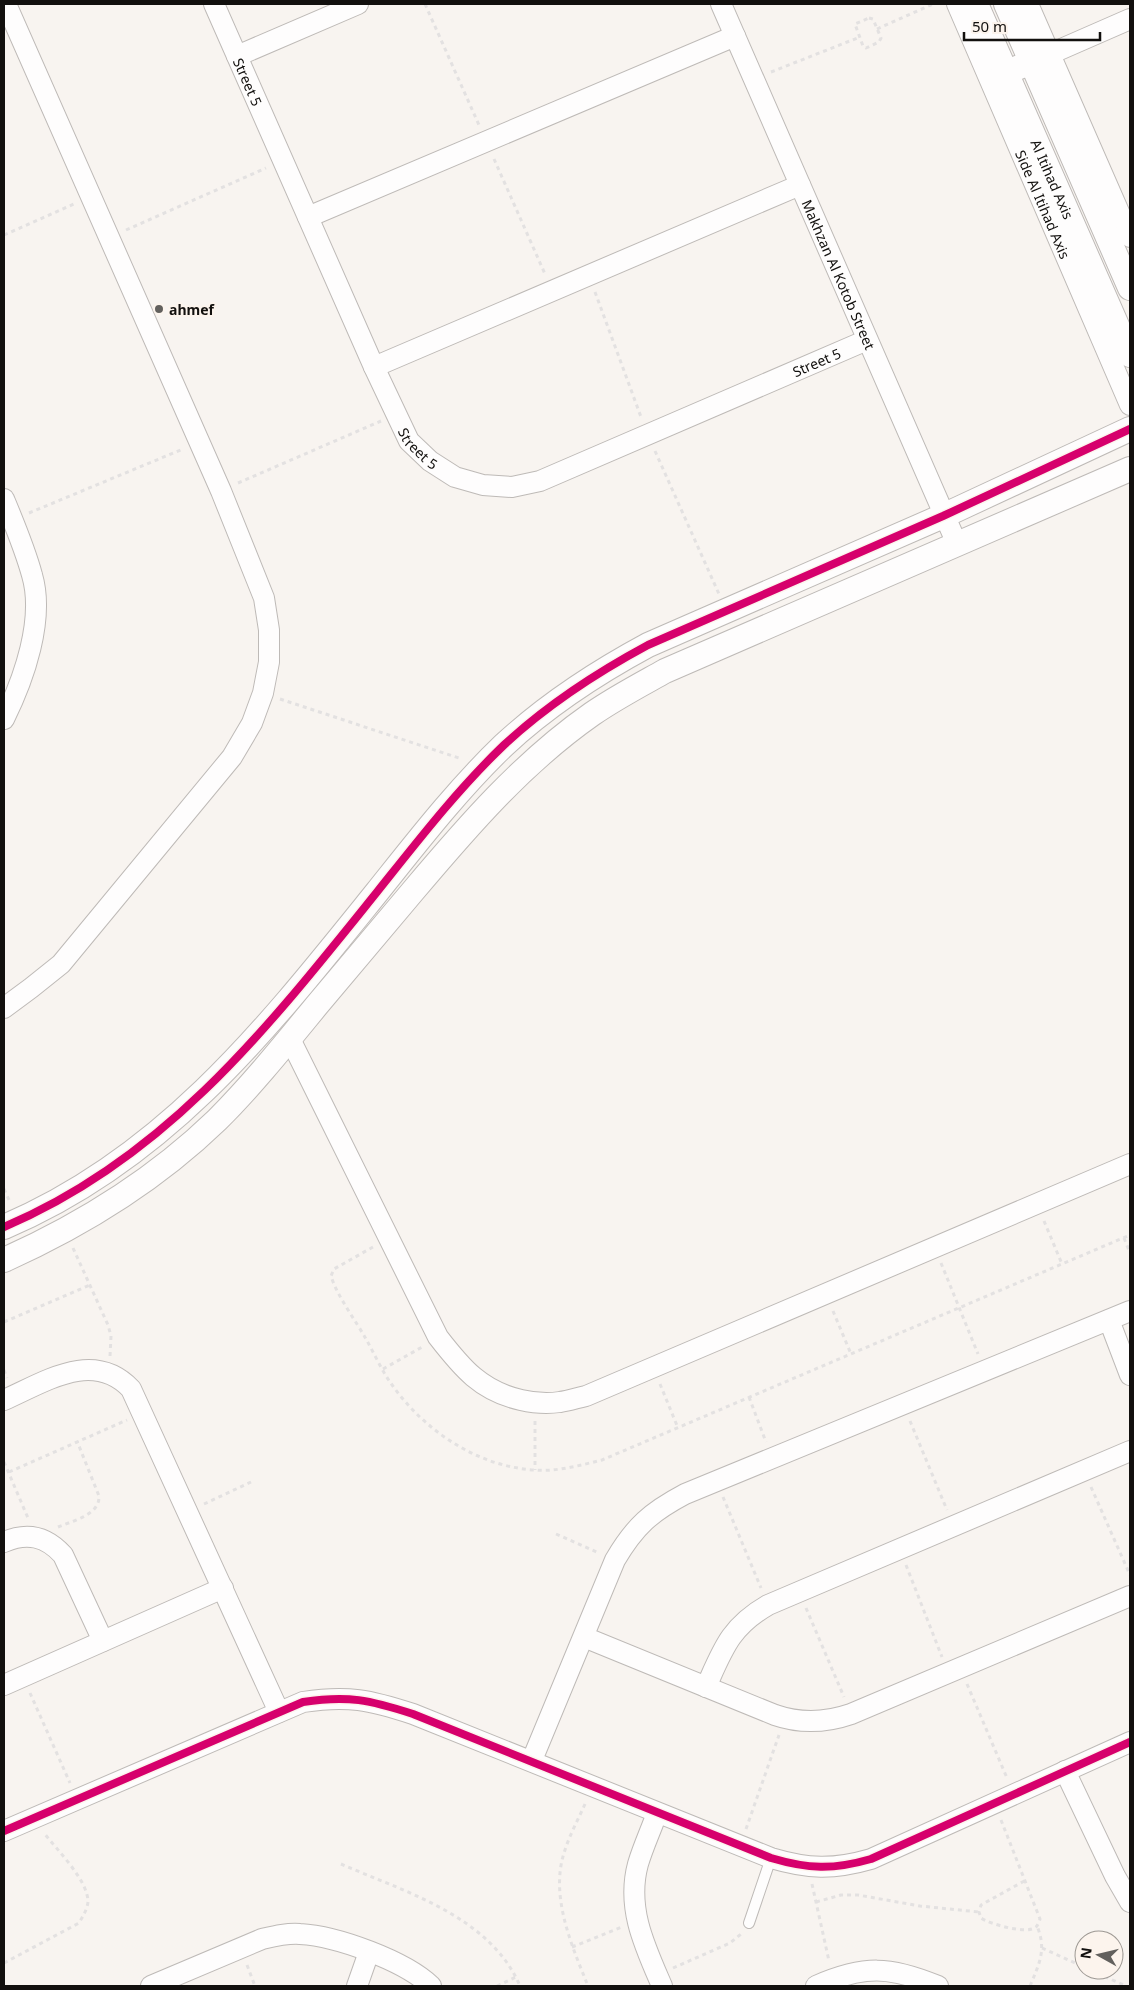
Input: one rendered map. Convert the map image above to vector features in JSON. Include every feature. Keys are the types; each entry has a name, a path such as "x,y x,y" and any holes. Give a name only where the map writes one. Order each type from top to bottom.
{"street":[{"path":"4,1008 61,964 232,757 252,723 263,693 269,654 269,630 264,598 221,491 6,4"},
{"name":"Street 5","path":"214,4 374,367 409,441 430,462 455,477 483,485 512,487 540,481 867,340"},
{"path":"237,56 358,4"},
{"name":"Makhzan Al Kotob Street","path":"721,4 943,516 957,544"},
{"name":"Side Al Itihad Axis","path":"957,4 1130,405"},
{"name":"Al Itihad Axis","path":"976,4 1130,355"},
{"name":"Al Itihad Axis","path":"1006,4 1041,58 1130,288"},
{"path":"1028,4 1041,58 1130,236"},
{"path":"1006,73 1130,18"},
{"path":"308,217 735,36"},
{"path":"374,367 800,185"},
{"path":"4,1227 61,1199 104,1173 146,1143 191,1104 257,1037 296,992 404,858 483,766 537,716 572,690 648,645 943,516 1130,428"},
{"path":"4,1260 65,1230 129,1192 190,1145 242,1094 474,820 527,767 592,715 628,691 666,671 1130,469"},
{"path":"4,499 33,576 35,609 33,634 26,667 4,719"},
{"path":"290,1039 438,1337 459,1364 480,1383 504,1396 535,1403 559,1403 586,1396 1130,1164"},
{"path":"532,1760 615,1560 627,1540 643,1522 661,1507 716,1482 1130,1311"},
{"path":"1109,1320 1130,1375"},
{"path":"4,1400 57,1377 95,1369 115,1375 132,1389 279,1712"},
{"path":"706,1687 726,1642 752,1614 768,1605 1130,1451"},
{"path":"4,1542 14,1538 36,1537 51,1543 63,1555 103,1641"},
{"path":"4,1685 223,1588"},
{"path":"584,1637 785,1718 801,1722 818,1722 835,1720 851,1714 1130,1596"},
{"path":"4,1831 303,1702 331,1698 359,1699 413,1714 532,1760 657,1813 771,1858 808,1867 829,1868 850,1865 870,1859 1130,1742"},
{"path":"1065,1771 1115,1876 1130,1902"},
{"path":"657,1813 638,1864 634,1884 637,1922 659,1980"},
{"path":"151,1986 262,1939 280,1935 299,1934 317,1936 396,1962 411,1970 431,1986"},
{"path":"357,1986 369,1952"},
{"path":"824,1983 845,1974 885,1970 905,1974 938,1986"}],"lane":[{"path":"749,1922 771,1858"}],"path":[{"path":"877,29 932,4"},
{"path":"871,18 877,29 881,38 879,42 864,47 856,23 871,18"},
{"path":"754,79 860,37"},
{"path":"109,238 283,160"},
{"path":"4,235 91,197"},
{"path":"221,491 396,414"},
{"path":"13,520 199,442"},
{"path":"263,693 483,766"},
{"path":"1037,1204 1062,1264"},
{"path":"65,1230 108,1325 112,1348 105,1371"},
{"path":"1124,1238 1130,1253"},
{"path":"935,1247 984,1371"},
{"path":"4,1322 90,1285"},
{"path":"826,1294 851,1354"},
{"path":"383,1369 438,1337"},
{"path":"653,1368 678,1428"},
{"path":"749,1398 772,1459"},
{"path":"535,1403 535,1470"},
{"path":"903,1405 954,1525"},
{"path":"8,1472 143,1412"},
{"path":"4,1462 36,1537 95,1511 98,1506 100,1496 77,1442"},
{"path":"1084,1470 1130,1576"},
{"path":"188,1511 251,1482"},
{"path":"716,1482 768,1605"},
{"path":"556,1534 615,1560"},
{"path":"899,1548 954,1670 1014,1794"},
{"path":"798,1591 851,1714"},
{"path":"22,1677 77,1799"},
{"path":"740,1845 785,1718"},
{"path":"588,1986 572,1947 564,1920 561,1876 564,1854 592,1786"},
{"path":"994,1803 1040,1919 1037,1926 1042,1956 1030,1986"},
{"path":"4,1963 79,1923 85,1913 87,1895 80,1879 32,1818"},
{"path":"341,1864 434,1905 464,1922 508,1962 520,1986"},
{"path":"808,1867 816,1902 824,1983"},
{"path":"1026,1880 981,1905 979,1912 981,1918 994,1924 1023,1930 1037,1926"},
{"path":"816,1902 841,1896 858,1895 920,1906 979,1912"},
{"path":"572,1947 637,1922"},
{"path":"659,1980 730,1943 740,1936 749,1922"},
{"path":"1042,1948 1074,1962"},
{"path":"497,1986 516,1978"},
{"path":"1112,1980 1126,1986"}],"cycle path":[{"path":"4,1227 62,1198 116,1164 165,1126 211,1084 296,991 422,835 470,780 520,730 555,703 591,678 648,645 943,516 1130,429"},
{"path":"4,1831 303,1702 319,1700 359,1700 413,1714 771,1858 821,1867 845,1865 871,1859 1130,1742"}],"place":[{"name":"ahmef","path":"159,309"}]}
